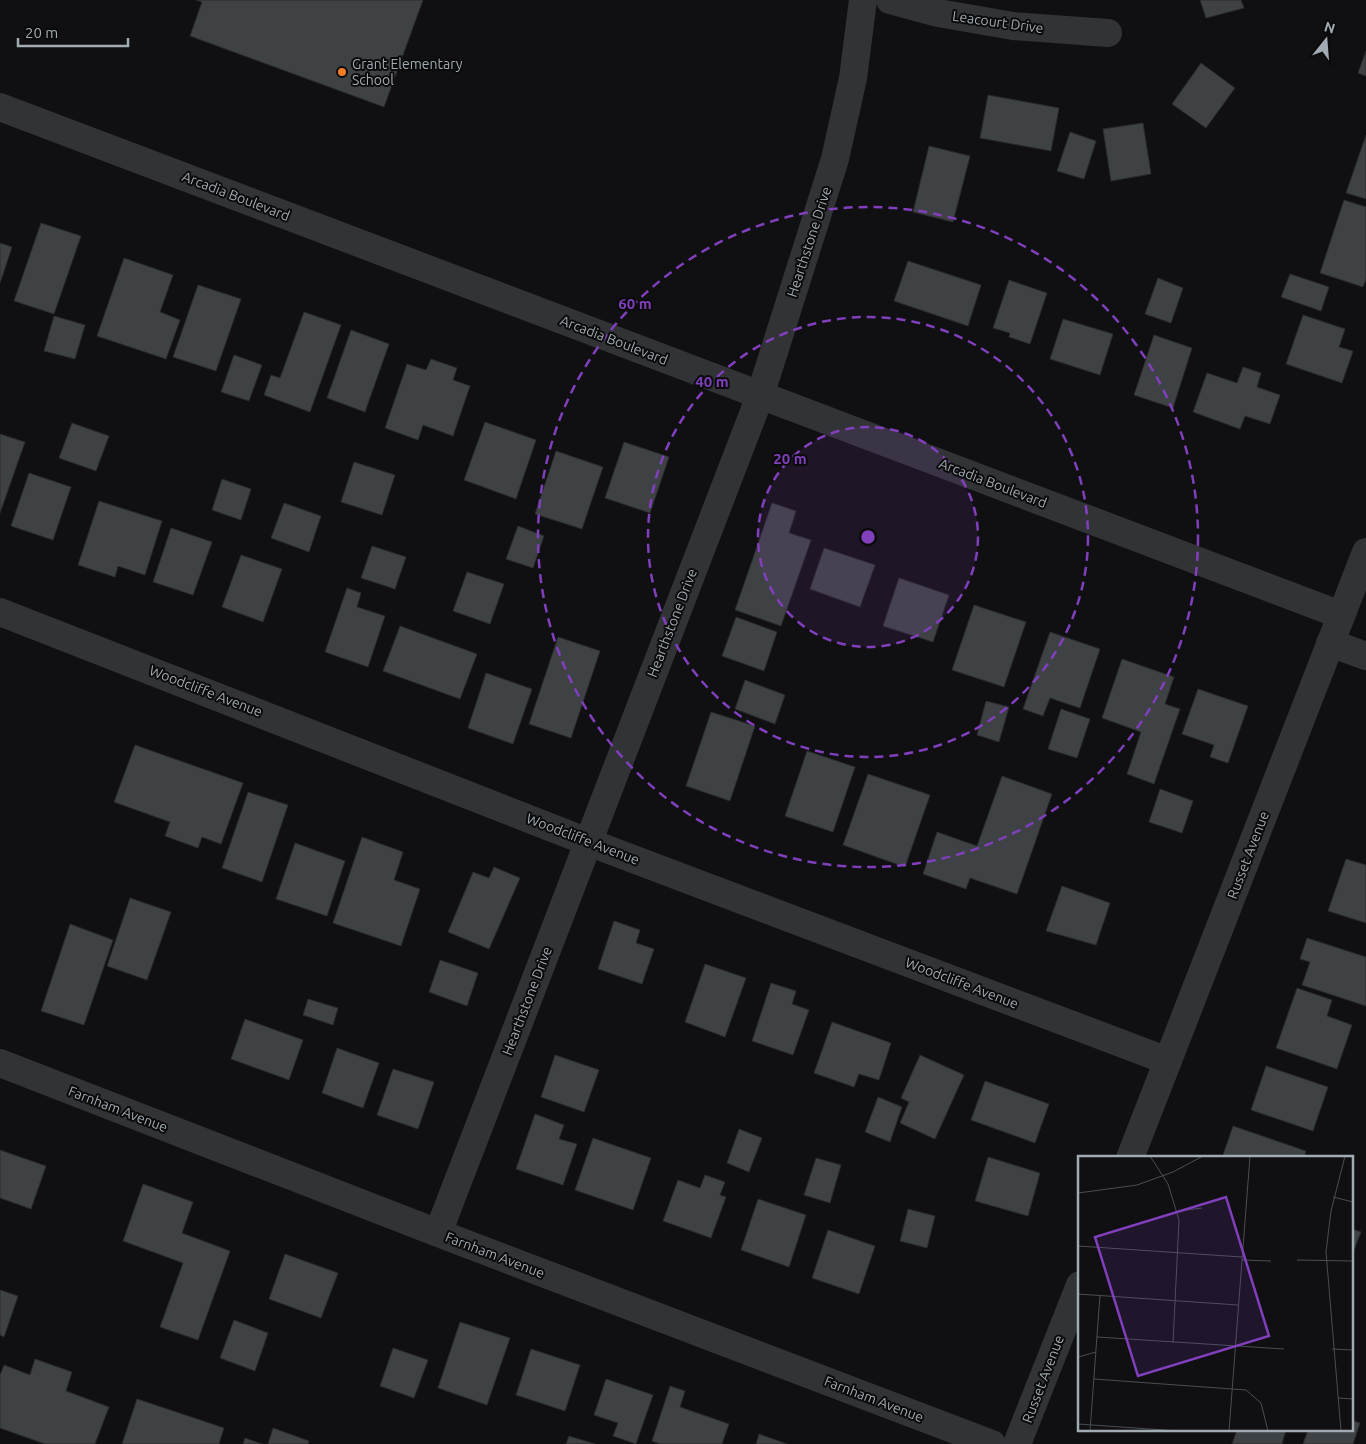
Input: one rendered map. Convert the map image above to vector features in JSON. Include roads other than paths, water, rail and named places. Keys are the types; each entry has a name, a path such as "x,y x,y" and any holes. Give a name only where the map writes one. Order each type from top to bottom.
{"street":[{"name":"Hearthstone Drive","path":"438,1233 760,396 835,159 853,78 863,0"},
{"name":"Leacourt Drive","path":"890,0 938,13 1013,26 1108,33"},
{"name":"Arcadia Boulevard","path":"0,107 1341,615"},
{"name":"Russet Avenue","path":"1131,1156 1366,552"},
{"name":"Woodcliffe Avenue","path":"0,612 588,842 1168,1061"},
{"path":"1330,643 1366,656"},
{"name":"Farnham Avenue","path":"0,1063 438,1233 992,1444"},
{"name":"Russet Avenue","path":"1017,1444 1078,1290"}],"place":[{"name":"Grant Elementary School","path":"342,72"}]}
